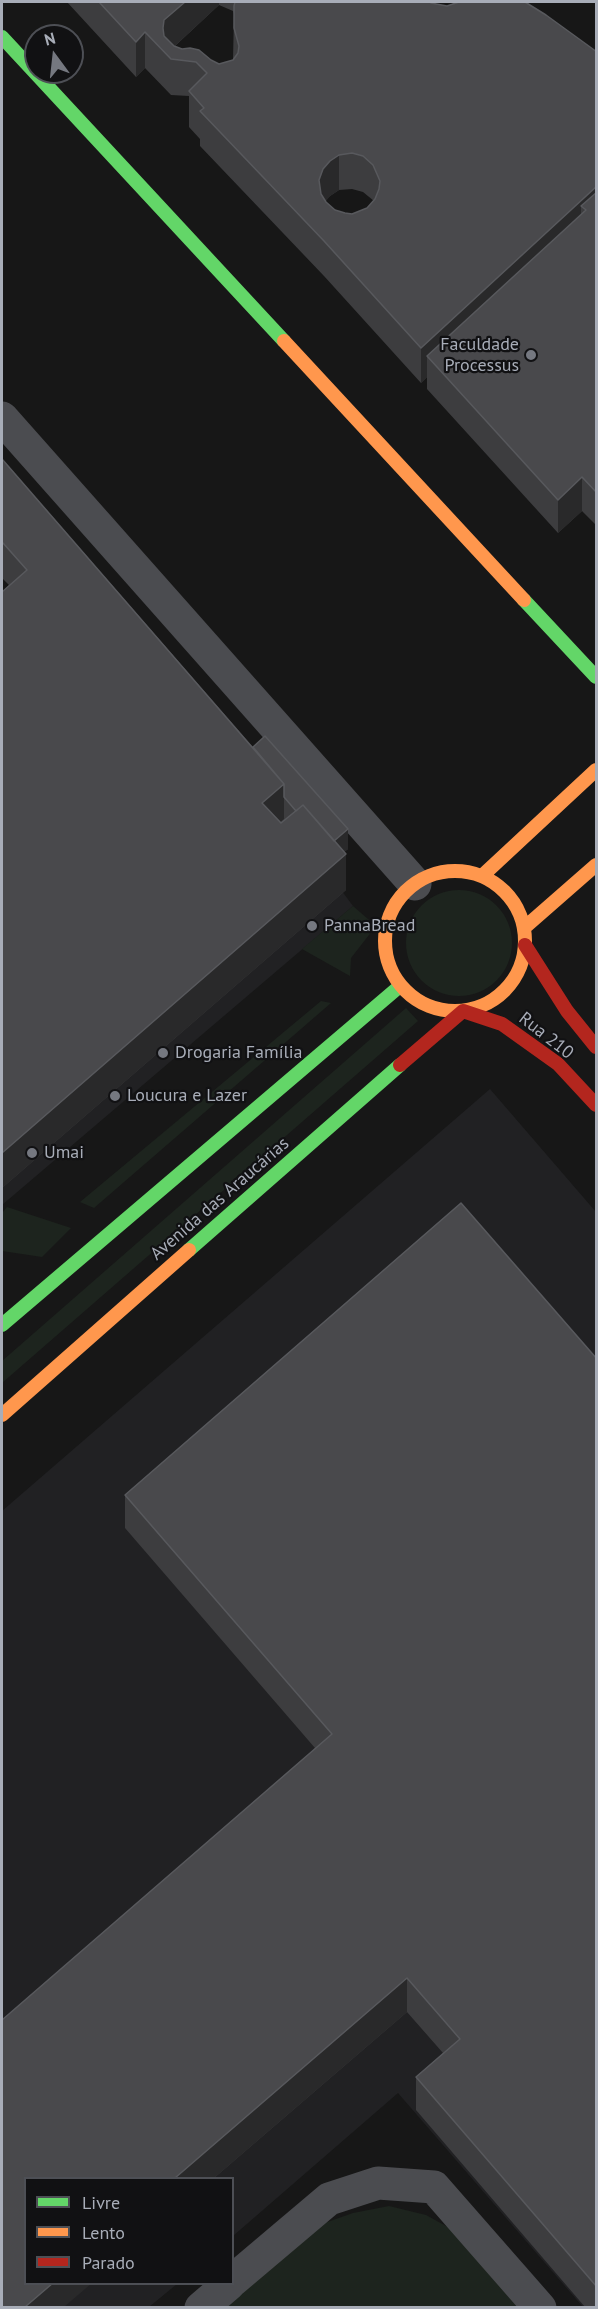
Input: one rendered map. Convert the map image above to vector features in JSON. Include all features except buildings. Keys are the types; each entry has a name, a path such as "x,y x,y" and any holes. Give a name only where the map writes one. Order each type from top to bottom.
{"main road":[{"path":"2,37 597,677"},
{"path":"482,876 597,770"},
{"path":"524,928 597,866"},
{"path":"459,871 482,876 497,885 509,897 518,912 524,928 525,945 519,969 506,989 486,1003 463,1011 440,1010 418,1001 400,986 389,966 384,944 387,921 398,900 415,884 435,873 459,871"},
{"name":"Rua 210","path":"525,945 548,984 597,1047"},
{"path":"5,1314 400,986"},
{"name":"Rua 210","path":"463,1011 502,1024 521,1037 558,1064 597,1105"},
{"name":"Avenida das Araucárias","path":"2,1416 463,1011"}],"street":[{"path":"2,418 415,884"},
{"path":"234,2279 329,2199 378,2183 434,2187 540,2307"},
{"path":"201,2307 227,2285"}],"shaded area":[{"path":"327,871 353,906 2,1205 2,1085"},
{"path":"459,890 479,894 496,906 508,923 512,943 508,963 496,980 479,992 459,996 439,992 422,980 410,963 406,943 410,923 422,906 439,894"},
{"path":"353,906 376,926 351,958 350,976 302,949"},
{"path":"321,1001 331,1003 94,1208 80,1202"},
{"path":"406,1008 418,1021 2,1383 2,1361"},
{"path":"490,1089 596,1212 596,2307 583,2307 398,2093 234,2235 234,2177 24,2177 24,2285 176,2285 149,2307 2,2307 2,1511"},
{"path":"7,1207 71,1228 42,1257 2,1251 2,1213"},
{"path":"389,2206 426,2215 455,2231 523,2308 224,2308 319,2225 353,2213"}],"traffic: fast":[{"path":"2,37 284,341"},
{"path":"524,600 596,677"},
{"path":"2,1325 400,986"},
{"path":"189,1250 400,1065"}],"traffic: slow":[{"path":"284,341 524,600"},
{"path":"482,876 596,770"},
{"path":"524,928 596,865"},
{"path":"455,871 482,877 494,883 504,892 513,902 519,914 525,941 519,968 513,980 504,990 494,999 482,1005 455,1011 428,1005 416,999 406,990 397,980 391,968 385,941 391,914 397,902 406,892 416,883 428,877 455,871"},
{"path":"2,1415 189,1250"}],"traffic: jam":[{"path":"525,945 567,1011 596,1047"},
{"path":"400,1065 463,1011 502,1024 558,1064 596,1105"}],"place":[{"name":"Faculdade Processus","path":"531,355"},
{"name":"PannaBread","path":"312,926"},
{"name":"Drogaria Família","path":"163,1053"},
{"name":"Loucura e Lazer","path":"115,1096"},
{"name":"Umai","path":"32,1153"}]}
